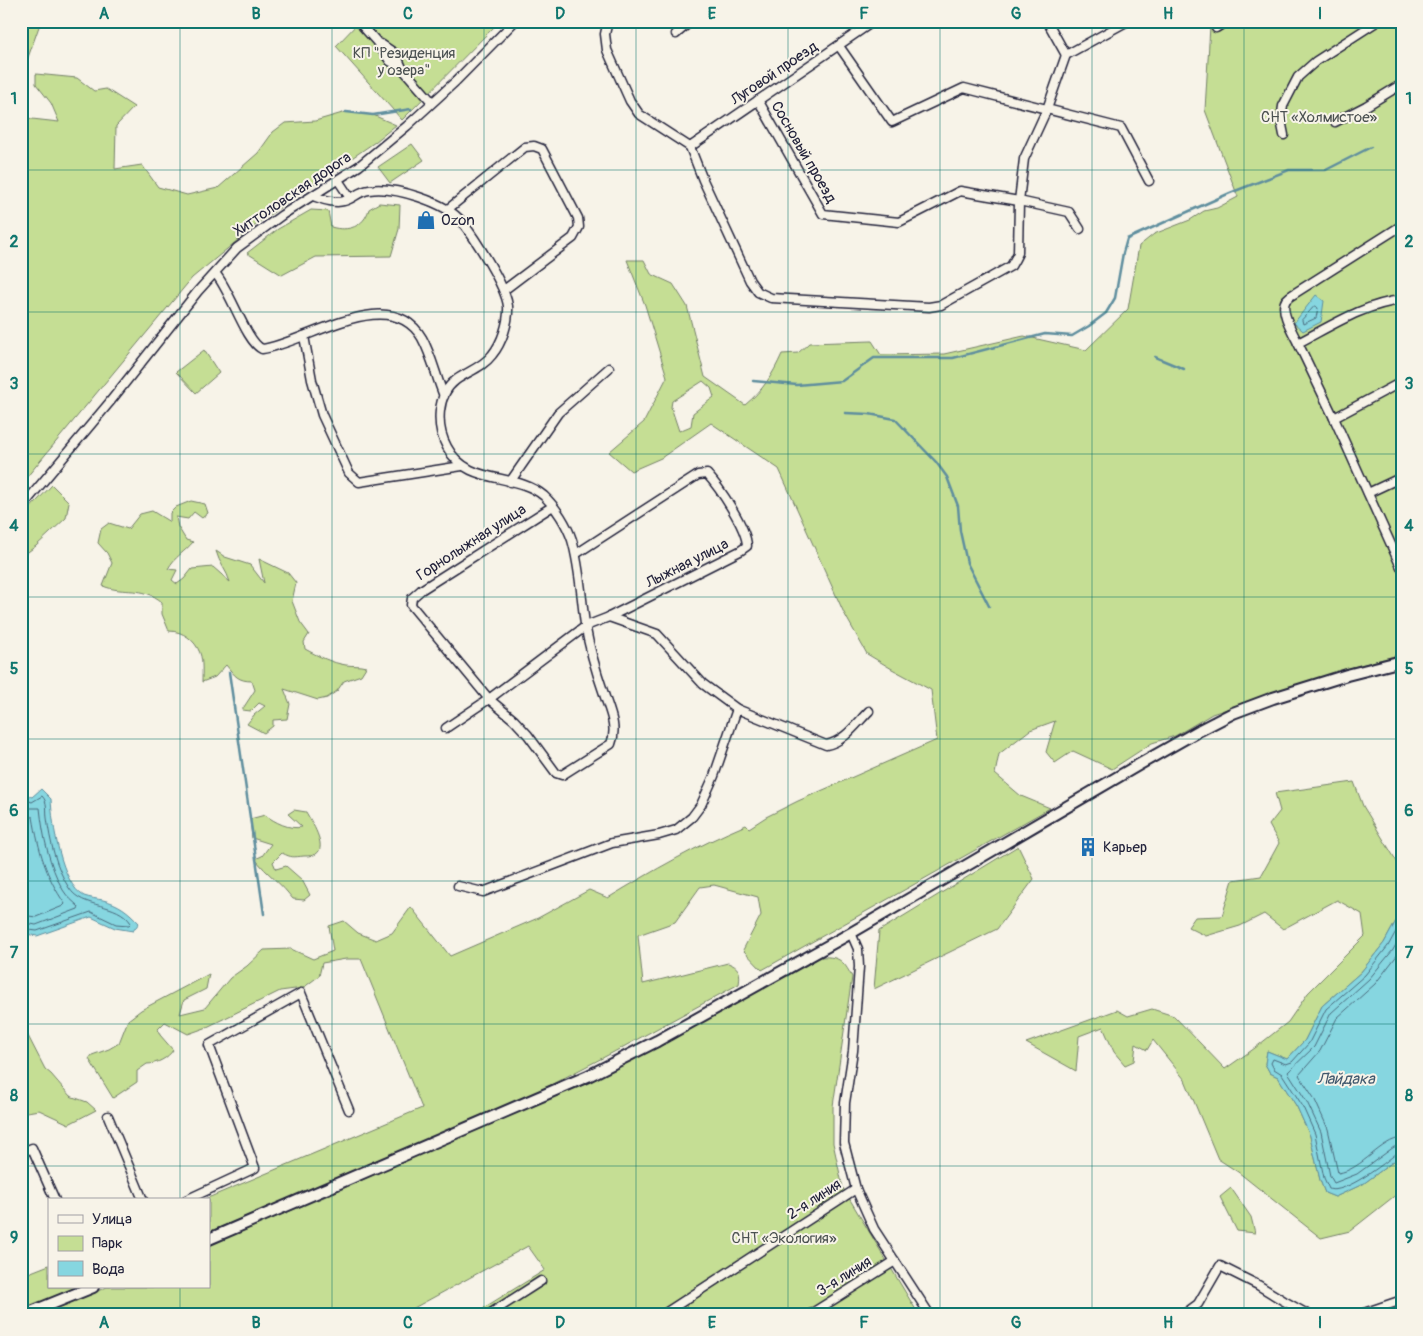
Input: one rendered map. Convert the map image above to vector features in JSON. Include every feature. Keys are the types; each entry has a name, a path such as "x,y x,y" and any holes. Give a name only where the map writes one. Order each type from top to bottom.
{"main road":[{"path":"210,1239 588,1076 657,1041 851,933 1140,764 1225,717 1272,698 1347,675 1402,661"},
{"path":"24,1315 91,1288"}],"street":[{"path":"358,21 376,41 390,61 402,68 432,102"},
{"name":"Хиттоловская дорога","path":"21,508 48,478 198,291 237,248 282,215 359,166 407,126 456,81 515,21"},
{"path":"608,21 605,34 607,50 630,100 639,114 690,147 703,180 750,281 758,292 771,298 929,307 941,305 1011,266 1018,253 1024,159 1047,109 1066,55 1128,21"},
{"path":"676,34 691,21"},
{"name":"Луговой проезд","path":"690,147 874,21"},
{"path":"1047,21 1066,55"},
{"path":"1212,21 1216,28 1227,21"},
{"path":"1284,135 1281,120 1283,106 1298,76 1316,61 1378,21"},
{"path":"838,46 892,122 964,88 1121,128 1149,181"},
{"path":"1335,122 1402,84"},
{"name":"Сосновый проезд","path":"758,100 823,214 899,222 960,191 1020,201 1069,212 1080,230"},
{"path":"448,209 525,147 534,146 542,148 578,218 579,227 573,238 504,290"},
{"path":"338,180 350,198"},
{"path":"313,196 332,202 344,201 368,190 404,192 448,209 461,220 477,243 504,290 508,307 505,327 500,342 492,356 454,382 444,396 439,412 440,432 447,448 462,466 479,474 530,488 542,495 553,506 571,537 576,554 586,626 489,699 446,728"},
{"path":"1401,226 1292,294 1285,301 1284,308 1298,343 1402,568"},
{"path":"215,273 220,278 249,334 258,347 262,349 351,319 376,313 395,316 409,324 421,337 431,358 444,396"},
{"path":"1298,343 1343,319 1377,304 1402,300"},
{"path":"304,336 312,380 322,414 350,473 359,482 462,466"},
{"path":"510,482 558,412 609,368"},
{"path":"1334,418 1402,383"},
{"name":"Лыжная улица","path":"576,554 698,475 707,474 715,483 747,538 747,546 740,552 609,617 586,626"},
{"path":"1368,494 1402,477"},
{"name":"Горнолыжная улица","path":"553,506 412,598 410,605 489,699 514,720 528,735 556,773 562,775 611,744 615,729 594,664 586,626"},
{"path":"609,617 657,634 703,684 737,709 826,745 835,743 843,737 869,711"},
{"path":"458,886 483,892 612,843 659,835 676,830 692,817 701,805 714,776 737,709"},
{"path":"851,933 858,949 859,967 853,1051 844,1103 844,1143 856,1189 874,1228 930,1315"},
{"path":"190,1198 255,1168 209,1045 301,993 349,1110"},
{"path":"108,1116 142,1198"},
{"path":"21,1153 32,1148 54,1198"},
{"name":"2-я линия","path":"662,1315 856,1189"},
{"name":"3-я линия","path":"809,1315 895,1261"},
{"path":"1183,1315 1198,1304 1220,1266 1258,1285 1309,1315"},
{"path":"488,1315 541,1281"},
{"path":"1358,1315 1402,1300"}],"green space":[{"path":"21,21 41,21 21,77"},
{"name":"КП \"Резиденция у озера\"","path":"360,21 500,21 402,120 336,46"},
{"name":"СНТ «Холмистое»","path":"1208,21 1402,21 1402,654 1346,669 1212,714 1175,736 1152,743 1112,769 1073,751 1055,763 1046,752 1055,721 1030,730 999,754 995,774 1021,796 1050,808 762,970 743,950 761,915 758,897 714,885 700,887 675,922 638,935 643,984 728,963 735,966 738,970 740,976 739,984 510,1106 210,1232 210,1198 208,1198 422,1108 361,959 346,959 322,963 319,976 303,988 280,991 205,1028 188,1034 165,1022 158,1029 160,1035 173,1050 162,1060 147,1064 137,1071 137,1082 113,1098 89,1059 92,1055 119,1043 128,1020 141,1010 209,974 206,989 184,1000 180,1014 205,1008 230,978 247,966 264,950 291,949 313,959 333,951 329,926 344,921 358,933 376,940 392,933 411,907 450,956 538,918 589,890 608,898 710,841 746,825 749,828 798,801 937,740 931,690 867,654 844,613 779,469 711,423 661,458 631,471 609,452 644,422 667,377 645,305 627,260 644,260 651,274 673,284 687,306 705,377 745,405 766,382 782,354 798,353 809,343 872,341 881,355 944,354 1024,336 1086,350 1128,309 1139,246 1154,234 1190,220 1204,211 1217,208 1238,197 1205,110 1210,26","holes":["703,381 711,388 714,397 693,413 691,426 679,431 671,407 672,401"]},
{"path":"36,74 77,78 94,91 106,89 134,107 116,126 115,169 142,165 158,187 187,195 218,188 258,153 273,132 285,123 315,121 346,112 373,115 396,125 375,142 262,220 192,278 21,484 21,116 59,122 51,103 36,84"},
{"path":"412,144 424,160 390,183 378,167"},
{"path":"379,203 400,205 399,229 391,256 316,257 282,275 247,253 278,229 311,210 328,211 331,227 343,229 359,224 367,215 369,209"},
{"path":"204,350 219,373 196,393 176,372"},
{"path":"52,485 69,502 66,518 36,546 21,557 21,518"},
{"path":"191,501 205,504 208,513 202,518 194,512 188,519 176,517 178,527 186,540 193,542 173,561 168,569 177,570 172,580 177,584 192,569 213,567 230,582 216,551 225,557 250,565 264,583 259,559 288,573 296,583 292,601 300,622 309,634 304,642 305,649 336,663 366,667 361,675 344,681 337,691 327,698 318,700 284,689 290,704 287,719 273,720 273,726 264,733 247,724 265,706 259,703 251,711 242,710 255,690 252,681 237,677 226,665 215,677 202,682 202,660 198,648 192,640 184,635 169,631 162,614 162,602 155,597 140,592 111,589 103,586 112,563 107,553 98,543 101,529 109,523 128,529 140,514 152,511 170,522 170,513 176,507"},
{"path":"1354,782 1363,806 1402,870 1402,920 1396,921 1384,943 1361,972 1322,1006 1305,1040 1287,1059 1267,1051 1265,1064 1270,1073 1278,1077 1297,1107 1310,1136 1320,1180 1325,1193 1335,1197 1363,1184 1402,1155 1402,1190 1350,1231 1321,1238 1238,1172 1218,1159 1185,1080 1153,1040 1147,1050 1136,1044 1134,1061 1125,1065 1114,1052 1103,1027 1079,1036 1076,1071 1026,1043 1117,1010 1128,1016 1152,1009 1174,1016 1225,1069 1288,1022 1308,993 1365,936 1362,914 1337,900 1283,929 1264,914 1240,926 1206,936 1188,927 1195,917 1222,916 1233,880 1261,876 1279,843 1269,825 1280,811 1275,793"},
{"path":"294,810 306,812 315,827 320,846 319,851 313,855 297,857 282,853 273,862 276,869 286,866 302,880 310,895 304,900 293,899 255,859 262,856 271,844 252,838 250,819 265,815 287,826 302,827 288,814"},
{"path":"1018,846 1034,879 997,929 874,989 879,931"},
{"name":"СНТ «Экология»","path":"818,957 835,958 843,962 852,977 833,1106 833,1143 843,1188 919,1315 472,1315 545,1270 528,1246 401,1315 41,1315 105,1288 210,1288 210,1245 324,1197 659,1047"},
{"path":"21,1017 26,1032 45,1069 70,1096 87,1102 96,1110 69,1124 39,1110 21,1113 21,1082 25,1082 27,1074 21,1060"},
{"path":"1231,1188 1251,1217 1255,1233 1237,1231 1220,1197"},
{"path":"48,1265 48,1288 75,1288 21,1311 21,1276"}],"water":[{"path":"1316,295 1324,301 1321,322 1303,331 1294,323"},
{"path":"41,789 51,799 59,852 69,879 84,896 109,902 127,912 139,923 133,931 115,928 91,917 37,936 21,933 21,792 32,797"},
{"name":"Лайдака","path":"1402,920 1402,1155 1363,1184 1335,1197 1325,1193 1320,1180 1310,1136 1297,1107 1278,1077 1270,1073 1265,1064 1267,1051 1287,1059 1305,1040 1322,1006 1361,972 1384,943 1396,921"}],"waterway":[{"path":"346,112 373,115 411,109"},
{"path":"753,381 797,385 842,381 874,358 953,358 1045,334 1072,336 1106,313 1115,298 1127,239 1230,193 1289,170 1326,170 1371,147"},
{"path":"1155,357 1184,369"},
{"path":"845,413 869,414 895,419 936,462 947,477 958,506 960,531 967,563 989,606"},
{"path":"229,672 264,914"}],"place":[{"name":"Ozon","path":"426,220"},
{"name":"Карьер","path":"1088,847"}]}
